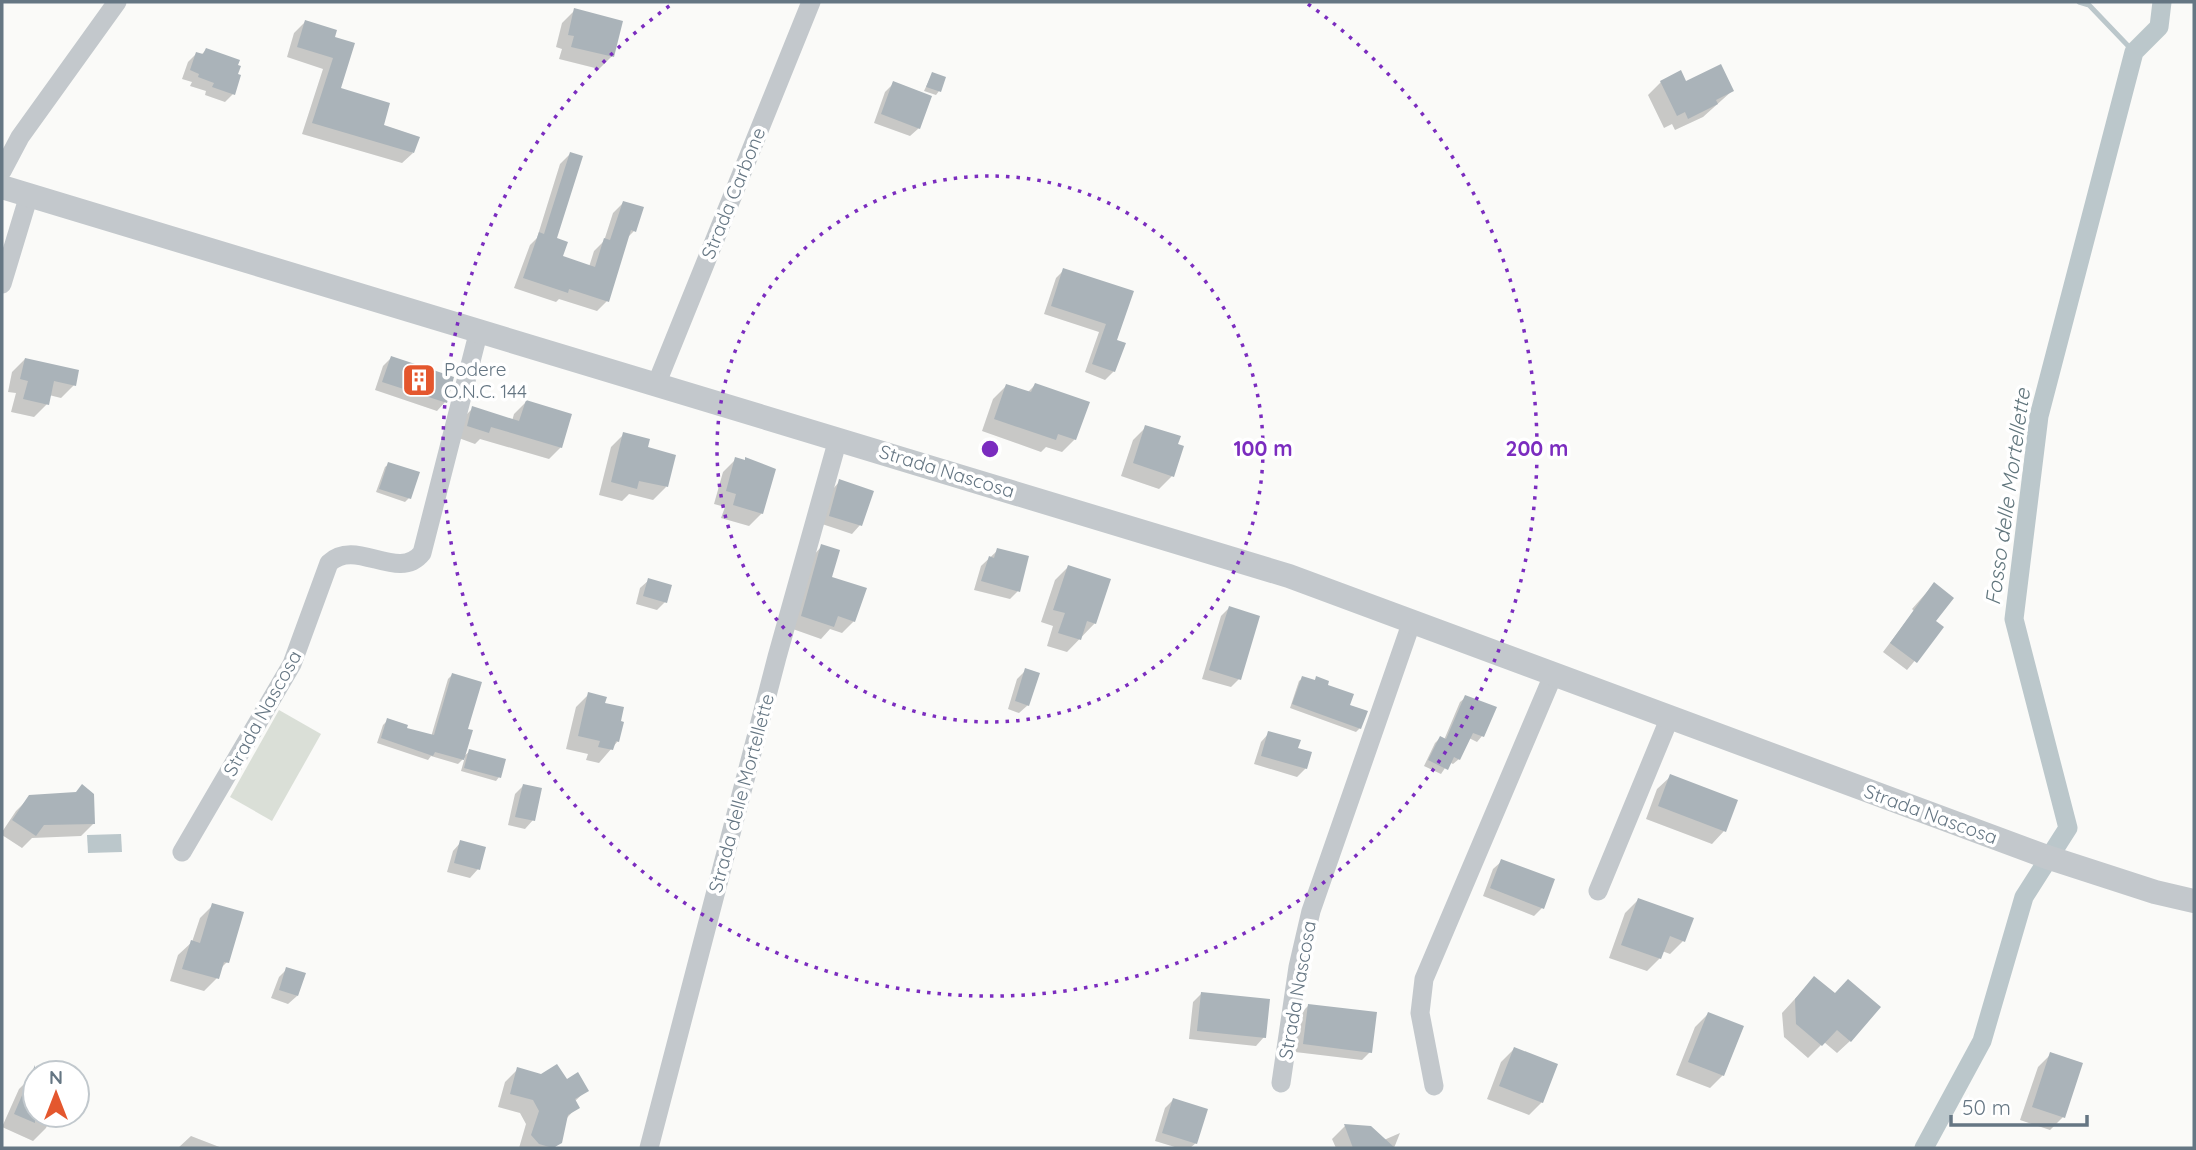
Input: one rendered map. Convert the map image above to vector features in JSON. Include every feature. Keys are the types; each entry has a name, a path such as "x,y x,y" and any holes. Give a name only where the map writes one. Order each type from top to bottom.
{"street":[{"path":"2,171 20,137 117,2"},
{"name":"Strada Carbone","path":"656,384 811,2"},
{"name":"Strada Nascosa","path":"2,187 1289,576 2025,849 2155,892 2194,901"},
{"path":"2,284 29,195"},
{"name":"Strada Nascosa","path":"182,852 292,664 329,564 337,557 353,554 408,564 414,562 422,553 479,330"},
{"name":"Strada delle Mortellette","path":"649,1148 777,657 838,439"},
{"name":"Strada Nascosa","path":"1281,1083 1298,967 1311,911 1412,621"},
{"path":"1434,1086 1420,1013 1424,979 1554,673"},
{"path":"1598,891 1670,717"}],"shaded area":[{"path":"279,710 321,734 272,821 230,797"},
{"path":"121,834 122,852 88,853 87,835"}],"building":[{"path":"574,8 623,21 614,57 571,47 574,36 568,35"},
{"path":"305,20 337,30 335,37 355,43 341,88 390,103 384,125 420,137 414,153 312,123 333,58 297,47"},
{"path":"206,48 240,60 238,74 241,75 235,95 212,87 214,83 198,77 199,74 190,70 196,52 203,54"},
{"path":"1721,64 1734,91 1716,100 1718,104 1688,119 1685,112 1677,116 1660,81 1681,70 1686,81"},
{"path":"932,72 946,77 941,92 926,87"},
{"path":"893,81 932,96 920,129 881,114"},
{"path":"570,152 583,156 557,238 568,242 563,256 595,267 604,238 610,240 623,201 644,207 636,232 631,230 609,302 569,289 568,293 523,278 539,232 544,234"},
{"path":"1063,268 1134,291 1117,340 1126,343 1115,372 1092,364 1106,324 1051,306"},
{"name":"Podere O.N.C. 144","path":"391,356 454,377 447,403 382,382"},
{"path":"25,358 79,370 76,386 54,381 49,405 23,399 28,381 20,379"},
{"path":"1035,383 1090,402 1076,440 1058,434 1056,440 994,419 1006,384 1031,392"},
{"path":"526,400 572,414 562,448 491,427 489,433 467,426 472,406 519,421"},
{"path":"1145,425 1181,436 1178,444 1184,446 1174,477 1133,463"},
{"path":"623,432 650,439 648,447 676,455 668,487 639,481 637,489 611,482"},
{"path":"735,457 745,460 745,457 776,469 763,514 733,505 736,494 726,491"},
{"path":"388,462 420,472 411,499 379,489"},
{"path":"839,479 874,491 862,526 829,516"},
{"path":"821,544 840,550 832,577 867,588 855,622 838,616 834,627 801,616"},
{"path":"997,548 1029,556 1020,592 981,581 989,556 994,558"},
{"path":"1068,565 1111,579 1096,624 1087,621 1081,640 1058,633 1065,613 1053,610"},
{"path":"648,578 672,585 667,603 643,596"},
{"path":"1934,582 1954,598 1936,621 1944,627 1917,663 1890,643"},
{"path":"1229,606 1260,616 1241,680 1209,670"},
{"path":"1025,668 1040,673 1029,706 1015,701"},
{"path":"452,673 482,682 468,729 473,730 464,760 435,752 433,756 381,738 387,718 408,725 407,728 434,735"},
{"path":"1302,676 1315,680 1316,676 1329,681 1328,685 1354,694 1350,705 1368,711 1361,729 1292,704"},
{"path":"588,692 607,697 605,703 624,707 621,721 624,722 619,742 616,741 613,750 598,747 600,741 578,736"},
{"path":"1465,695 1497,707 1484,737 1473,733 1460,760 1454,757 1448,770 1428,760 1440,736 1446,739"},
{"path":"1268,731 1301,740 1298,748 1312,752 1307,769 1261,756"},
{"path":"469,749 506,759 501,778 464,768"},
{"path":"1670,774 1738,800 1726,832 1658,806"},
{"path":"82,784 94,794 95,824 44,825 36,836 12,820 29,795 76,792"},
{"path":"523,784 542,788 535,821 515,817"},
{"path":"460,840 486,847 480,870 454,863"},
{"path":"1501,859 1555,879 1544,909 1490,888"},
{"path":"1638,898 1694,918 1685,942 1670,936 1661,959 1621,945"},
{"path":"212,903 244,912 229,963 224,962 219,979 182,969 191,940 200,943"},
{"path":"286,967 306,973 298,996 279,990"},
{"path":"1814,976 1835,993 1848,979 1881,1007 1851,1042 1837,1030 1822,1046 1796,1024 1795,999"},
{"path":"1201,992 1270,999 1266,1038 1197,1031"},
{"path":"1308,1004 1377,1012 1372,1053 1303,1044"},
{"path":"1708,1012 1744,1026 1724,1076 1688,1062"},
{"path":"1514,1047 1558,1064 1543,1103 1499,1086"},
{"path":"2050,1052 2083,1063 2065,1118 2032,1107"},
{"path":"557,1064 567,1079 578,1072 589,1091 575,1099 580,1108 568,1115 562,1143 553,1148 539,1144 531,1135 539,1111 533,1100 510,1094 517,1067 541,1074"},
{"path":"21,1098 21,1117 14,1114"},
{"path":"1173,1098 1208,1109 1197,1144 1162,1133"},
{"path":"1344,1124 1371,1126 1395,1148 1353,1148"}],"waterway":[{"path":"2079,2 2089,5 2134,52"},
{"name":"Fosso delle Mortellette","path":"1924,1148 1982,1041 2024,897 2068,828 2014,619 2039,416 2134,52 2159,27 2162,2"}],"place":[{"name":"Podere O.N.C. 144","path":"419,380"}]}
